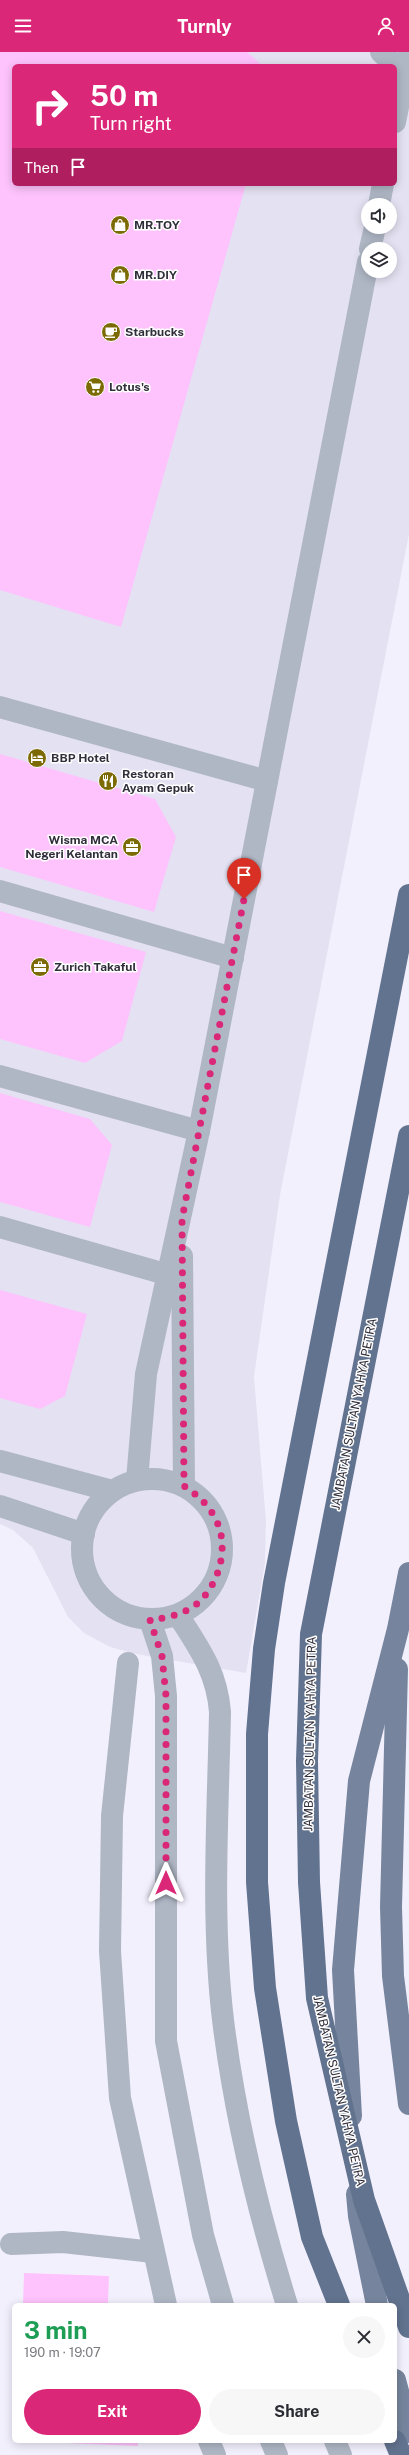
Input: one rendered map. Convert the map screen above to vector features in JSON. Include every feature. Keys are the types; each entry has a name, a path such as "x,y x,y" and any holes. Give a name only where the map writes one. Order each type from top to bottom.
{"highway":[{"path":"338,2303 312,2237 286,2121 265,1988 257,1882 257,1734 264,1648 274,1583 409,895"},
{"name":"JAMBATAN SULTAN YAHYA PETRA","path":"409,1136 311,1634 307,1761 309,1882 317,1998 364,2200 409,2327"},
{"path":"396,2443 401,2455"}],"main road":[{"path":"378,2303 359,2216 346,2059 342,1970 359,1780 398,1629 409,1573"},
{"path":"398,1629 391,1907 393,1976 409,2104"},
{"path":"397,2387 409,2432"}],"street":[{"path":"381,52 394,64"},
{"path":"397,111 409,52"},
{"path":"397,67 404,74"},
{"path":"380,198 383,186"},
{"path":"137,1480 146,1374 182,1219 365,278"},
{"path":"0,707 267,781"},
{"path":"0,892 233,958"},
{"path":"0,1076 199,1132"},
{"path":"182,1219 184,1486"},
{"path":"0,1227 169,1275"},
{"path":"0,1461 112,1491"},
{"path":"161,1479 184,1486 203,1500 216,1519 222,1541 221,1564 212,1585 198,1603 178,1615 150,1620 130,1616 112,1607 97,1592 86,1568 83,1554 84,1534 93,1513 112,1491 137,1480 161,1479"},
{"path":"0,1506 84,1534"},
{"path":"178,1615 208,1663 218,1689 220,1712 216,1891 223,2019 240,2128 269,2247 286,2303"},
{"path":"150,1620 162,1656 166,1696 166,2041 203,2235 222,2303"},
{"path":"128,1663 112,1816 110,1951 120,2098 166,2303"},
{"path":"11,2244 63,2242 153,2252"},
{"path":"210,2443 215,2455"},
{"path":"272,2443 277,2455"},
{"path":"336,2443 341,2455"}],"shaded area":[{"path":"0,52 409,52 409,534 280,1195 254,1377 266,1521 265,1563 246,1673 136,1654 110,1647 84,1633 68,1617 33,1548 13,1530 0,1524"}],"building":[{"name":"Lotus's","path":"0,52 247,52 261,64 12,64 12,186 245,186 121,627 0,590"},
{"path":"0,754 155,799 176,837 154,912 0,867"},
{"path":"0,911 146,952 122,1041 85,1063 0,1039"},
{"path":"0,1093 90,1119 112,1145 90,1227 0,1202"},
{"path":"0,1290 87,1314 65,1396 40,1409 0,1398"},
{"path":"24,2273 109,2276 108,2303 23,2303"},
{"path":"66,2443 138,2443 138,2446"}],"place":[{"name":"MR.TOY","path":"120,225"},
{"name":"MR.DIY","path":"120,275"},
{"name":"Starbucks","path":"111,332"},
{"name":"Lotus's","path":"95,387"},
{"name":"BBP Hotel","path":"37,758"},
{"name":"Restoran Ayam Gepuk","path":"108,781"},
{"name":"Wisma MCA Negeri Kelantan","path":"132,847"},
{"name":"Zurich Takaful","path":"40,967"}],"route":[{"path":"166,1883 166,1696 162,1656 150,1620 164,1619 178,1615 198,1603 212,1585 221,1564 222,1541 216,1519 203,1500 184,1486 182,1219 244,899"}]}
